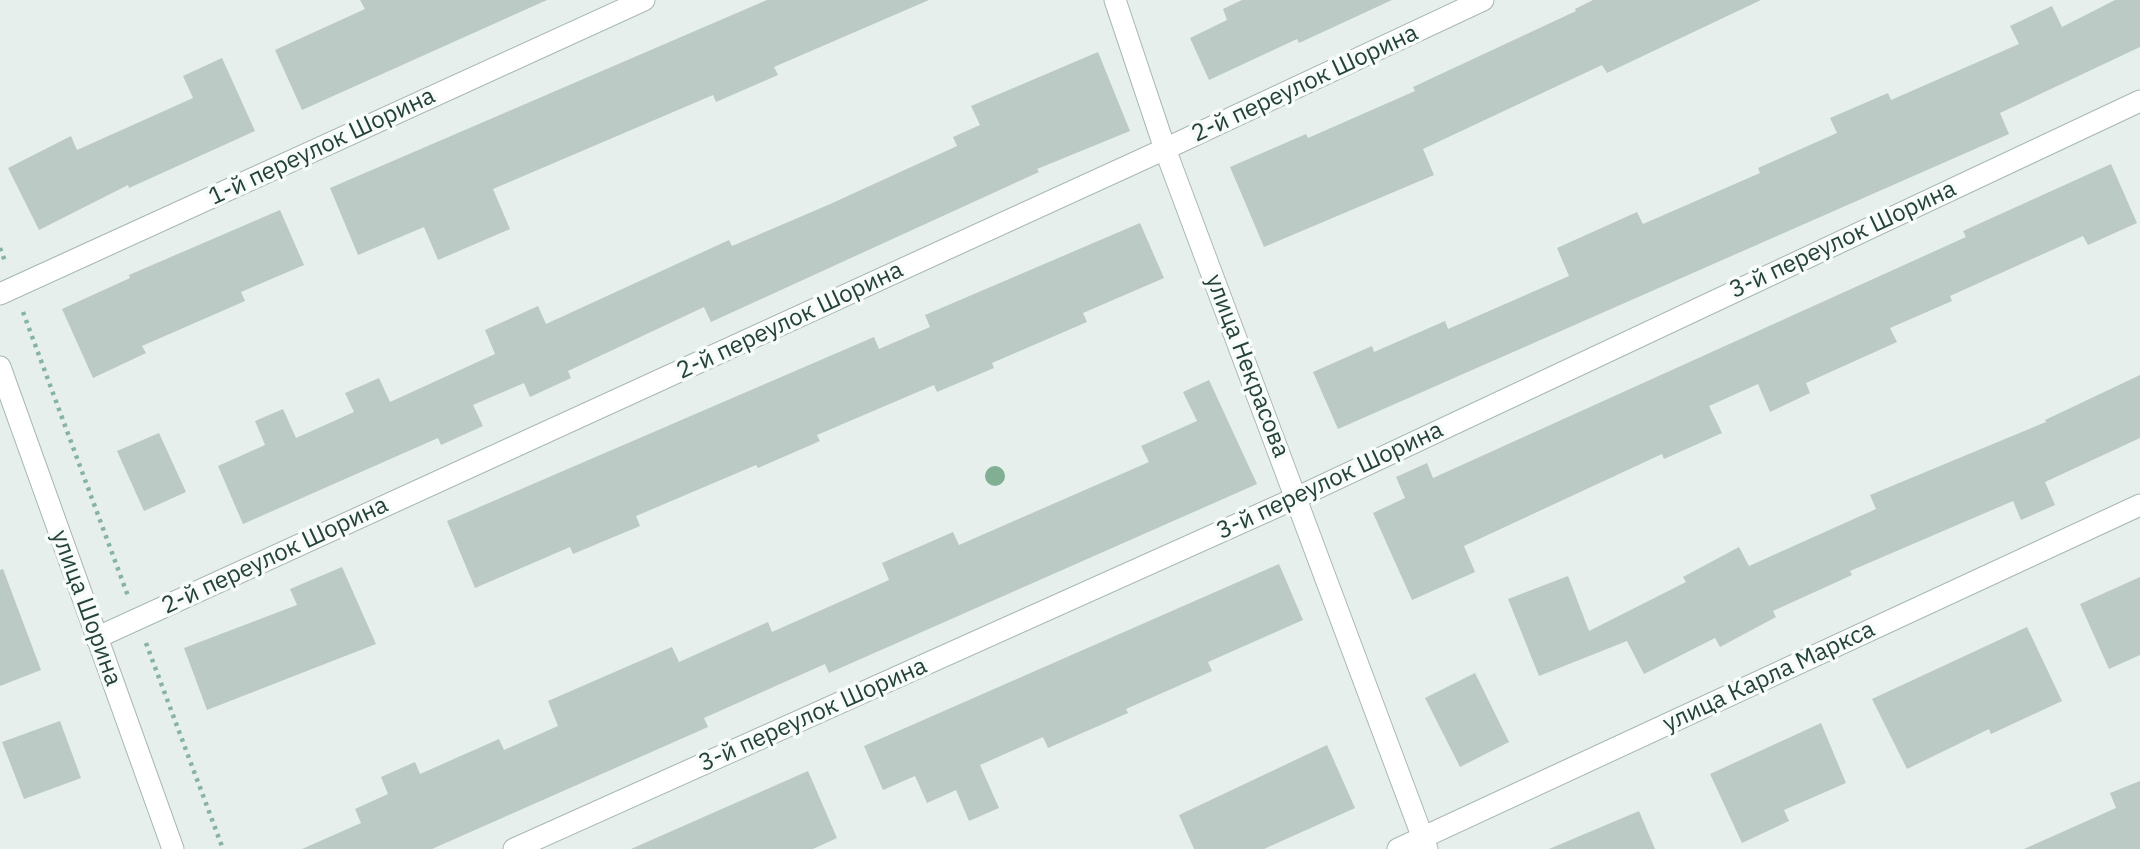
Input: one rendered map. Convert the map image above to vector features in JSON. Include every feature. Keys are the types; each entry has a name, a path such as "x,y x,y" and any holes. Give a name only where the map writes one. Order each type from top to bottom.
{"street":[{"name":"1-й переулок Шорина","path":"7,291 644,0"},
{"name":"улица Некрасова","path":"1115,0 1166,149 1425,843"},
{"name":"2-й переулок Шорина","path":"96,638 1166,149 1483,0"},
{"name":"3-й переулок Шорина","path":"514,849 1296,498 2140,101"},
{"name":"улица Шорина","path":"0,368 173,849"},
{"name":"улица Карла Маркса","path":"1398,849 1425,843 2140,505"}],"path":[{"path":"0,247 7,291 137,619 223,849"}],"building":[{"path":"360,0 547,0 302,110 275,50 365,9"},
{"path":"767,0 929,0 774,67 778,75 716,102 713,95 493,189 510,229 438,260 424,227 358,255 330,188"},
{"path":"1242,0 1392,0 1299,43 1297,39 1209,80 1190,38 1227,20 1223,9"},
{"path":"1593,0 1761,0 1607,73 1602,65 1423,149 1434,175 1264,247 1230,167 1306,134 1308,138 1415,91 1413,87 1576,11 1575,9"},
{"path":"2115,0 2140,0 2140,47 2000,113 2009,134 1338,429 1313,372 1372,346 1374,352 1445,321 1448,329 1569,276 1557,248 1637,212 1643,224 1760,173 1758,168 1837,133 1830,118 1888,93 1891,100 2019,44 2010,26 2052,6 2062,27"},
{"path":"1098,52 1130,131 1037,169 1039,172 711,322 704,307 568,371 571,378 530,397 524,383 473,405 483,426 441,445 438,438 243,524 218,466 265,445 255,421 283,409 296,438 354,412 345,393 379,378 390,402 495,354 485,330 538,306 546,324 729,240 732,246 828,205 957,146 953,137 980,125 971,106"},
{"path":"222,58 255,131 129,188 128,185 39,230 8,168 71,136 77,150 193,98 183,76"},
{"path":"2111,164 2137,223 2088,245 2083,236 1950,296 1952,301 1890,328 1897,342 1806,383 1810,393 1770,412 1758,384 1709,406 1722,433 1664,459 1662,454 1464,546 1475,572 1412,600 1373,513 1405,498 1396,477 1427,463 1433,478 1966,237 1963,231"},
{"path":"280,210 304,265 241,292 245,301 142,346 146,353 93,378 62,309 130,278 129,275"},
{"path":"1140,223 1164,278 1083,313 1087,322 992,363 994,368 937,392 934,385 817,435 820,441 636,516 640,526 573,554 570,547 475,588 447,521 874,337 879,349 930,327 925,315"},
{"path":"2140,375 2140,438 2045,482 2055,505 2021,520 2013,501 1850,571 1852,575 1773,611 1776,617 1720,647 1715,638 1644,674 1627,641 1539,676 1508,599 1568,576 1589,631 1686,582 1683,577 1739,547 1749,566 1876,509 1870,495 2046,422 2045,420"},
{"path":"1209,380 1257,484 829,673 825,664 704,718 708,727 432,849 302,849 361,823 355,809 388,794 381,777 415,762 420,774 499,739 504,750 558,726 548,701 672,647 679,662 768,622 772,632 889,580 882,563 953,532 959,545 1149,462 1141,446 1197,421 1183,392"},
{"path":"159,433 186,492 144,511 117,451"},
{"path":"1279,564 1303,620 1208,662 1212,671 1126,709 1128,713 1048,748 1043,737 980,765 999,808 969,821 956,790 927,803 915,776 883,790 864,746"},
{"path":"342,567 376,644 207,710 184,648 297,605 290,589"},
{"path":"3,569 41,670 0,686 0,570"},
{"path":"2140,577 2140,655 2109,669 2080,604"},
{"path":"2027,627 2062,701 1991,734 1989,729 1907,769 1872,699"},
{"path":"1475,673 1509,742 1460,767 1425,698"},
{"path":"60,721 81,778 24,799 2,742"},
{"path":"1821,723 1846,783 1784,810 1789,821 1742,843 1710,774"},
{"path":"1327,745 1355,808 1264,849 1194,849 1179,815"},
{"path":"808,771 837,838 813,849 631,849"},
{"path":"2140,781 2140,849 2024,849 2116,808 2110,793"},
{"path":"1639,811 1655,849 1549,849"}]}
